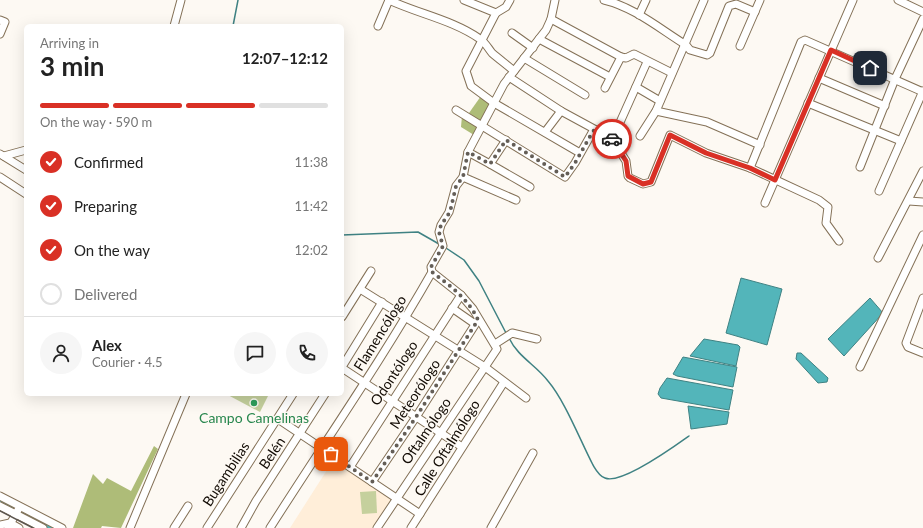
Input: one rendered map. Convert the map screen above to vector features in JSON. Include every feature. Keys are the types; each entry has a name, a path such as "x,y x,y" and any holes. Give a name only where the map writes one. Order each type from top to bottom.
{"street":[{"path":"175,24 181,0"},
{"path":"378,26 389,0 413,11 442,20 482,40 492,52 514,71"},
{"path":"464,0 496,13"},
{"path":"510,0 506,7 496,13 466,70 471,86 494,103 580,153"},
{"path":"556,0 552,19 622,57 626,58 634,54 647,62 672,73"},
{"path":"604,0 615,1 640,15 686,45 690,50 696,53 708,55 729,6 736,4 755,12"},
{"path":"640,15 646,0"},
{"path":"640,136 656,111 686,45 704,0"},
{"path":"740,46 760,0"},
{"path":"765,203 853,0"},
{"path":"898,0 923,12"},
{"name":"Flamencólogo","path":"270,528 365,383 406,318 432,272 431,267 433,262 443,246 439,232 441,225 450,212 456,186 463,177 468,152 509,77 533,48 552,19"},
{"path":"860,167 895,79 923,19"},
{"path":"0,34 2,21"},
{"path":"512,33 533,48"},
{"path":"539,39 610,77"},
{"path":"750,168 801,42 805,40 895,79 922,95 900,141 879,191"},
{"path":"604,88 622,57"},
{"path":"524,58 585,95"},
{"path":"509,77 561,111 596,130 614,132 617,129 647,62"},
{"path":"820,78 885,106"},
{"path":"636,86 660,102"},
{"path":"808,103 900,141"},
{"path":"456,110 565,177 575,163 593,131 596,130"},
{"path":"545,132 561,111"},
{"path":"656,111 707,122 760,145"},
{"path":"605,132 612,139 626,161 628,176 643,184 651,182 670,135 706,153 750,168 818,200 828,207 826,223 839,241"},
{"path":"490,164 506,140"},
{"path":"2,155 24,150"},
{"path":"468,152 530,187"},
{"path":"2,155 24,169"},
{"path":"878,258 909,201 923,171"},
{"path":"0,176 24,193"},
{"path":"463,177 516,200"},
{"path":"909,201 923,202"},
{"path":"860,367 923,235"},
{"path":"344,314 371,271"},
{"path":"432,272 461,294 473,309 476,322"},
{"path":"360,289 485,367 526,398"},
{"name":"Odontólogo","path":"350,467 461,294"},
{"path":"923,298 906,343 908,347 923,353"},
{"path":"344,365 382,302"},
{"path":"452,308 476,322 496,347 508,335 520,334 537,339"},
{"name":"Meteorólogo","path":"372,482 416,417 476,322"},
{"name":"Oftalmólogo","path":"377,528 485,367 496,347"},
{"path":"344,369 462,447"},
{"name":"Calle Oftalmólogo","path":"411,528 504,382"},
{"path":"130,528 185,396"},
{"name":"Bugambilias","path":"207,528 292,396"},
{"name":"Belén","path":"241,528 256,501 301,434 324,396"},
{"path":"278,419 420,514"},
{"path":"491,528 533,453"},
{"path":"0,496 43,528"},
{"path":"0,506 18,510 62,528"},
{"path":"174,528 188,506"},
{"path":"9,526 18,510"},
{"path":"0,525 19,528"}],"shaded area":[{"path":"334,459 393,499 373,528 290,528"}],"green space":[{"path":"481,96 491,102 481,122 469,113"},
{"path":"462,116 480,126 474,135 461,127"},
{"name":"Campo Camelinas","path":"230,396 268,396 260,412"},
{"path":"154,446 158,449 121,528 102,526 101,528 73,528 93,474 103,484 107,478 131,491"},
{"path":"376,491 377,513 362,514 360,492"}],"water":[{"path":"741,278 782,289 767,345 726,333"},
{"path":"870,298 883,313 844,356 828,339"},
{"path":"704,339 738,345 740,347 736,366 690,356"},
{"path":"797,353 801,353 828,378 827,382 818,383 796,359"},
{"path":"683,357 737,367 733,387 673,374"},
{"path":"667,378 733,390 729,410 661,398 658,394"},
{"path":"688,406 729,412 727,424 691,429"}],"waterway":[{"path":"233,24 238,0"},
{"path":"344,235 418,232 439,244"},
{"path":"446,248 464,260 479,281 506,333"},
{"path":"509,338 522,356 543,375 554,389 593,465 601,476 613,479 623,476 660,456 689,436"},
{"path":"0,502 51,528"}],"railway":[{"path":"0,511 33,528"}],"way so far":[{"path":"331,454 372,482 416,417 478,320 473,309 461,294 432,272 431,267 443,246 439,232 441,225 450,212 456,186 463,177 468,152 490,164 506,140 565,177 575,163 593,131 596,130 605,132 612,139"}],"place":[{"name":"Campo Camelinas","path":"254,403"}],"route":[{"path":"612,139 626,161 628,176 643,184 648,184 651,182 670,135 706,153 750,168 775,180 831,50 870,68"}]}
